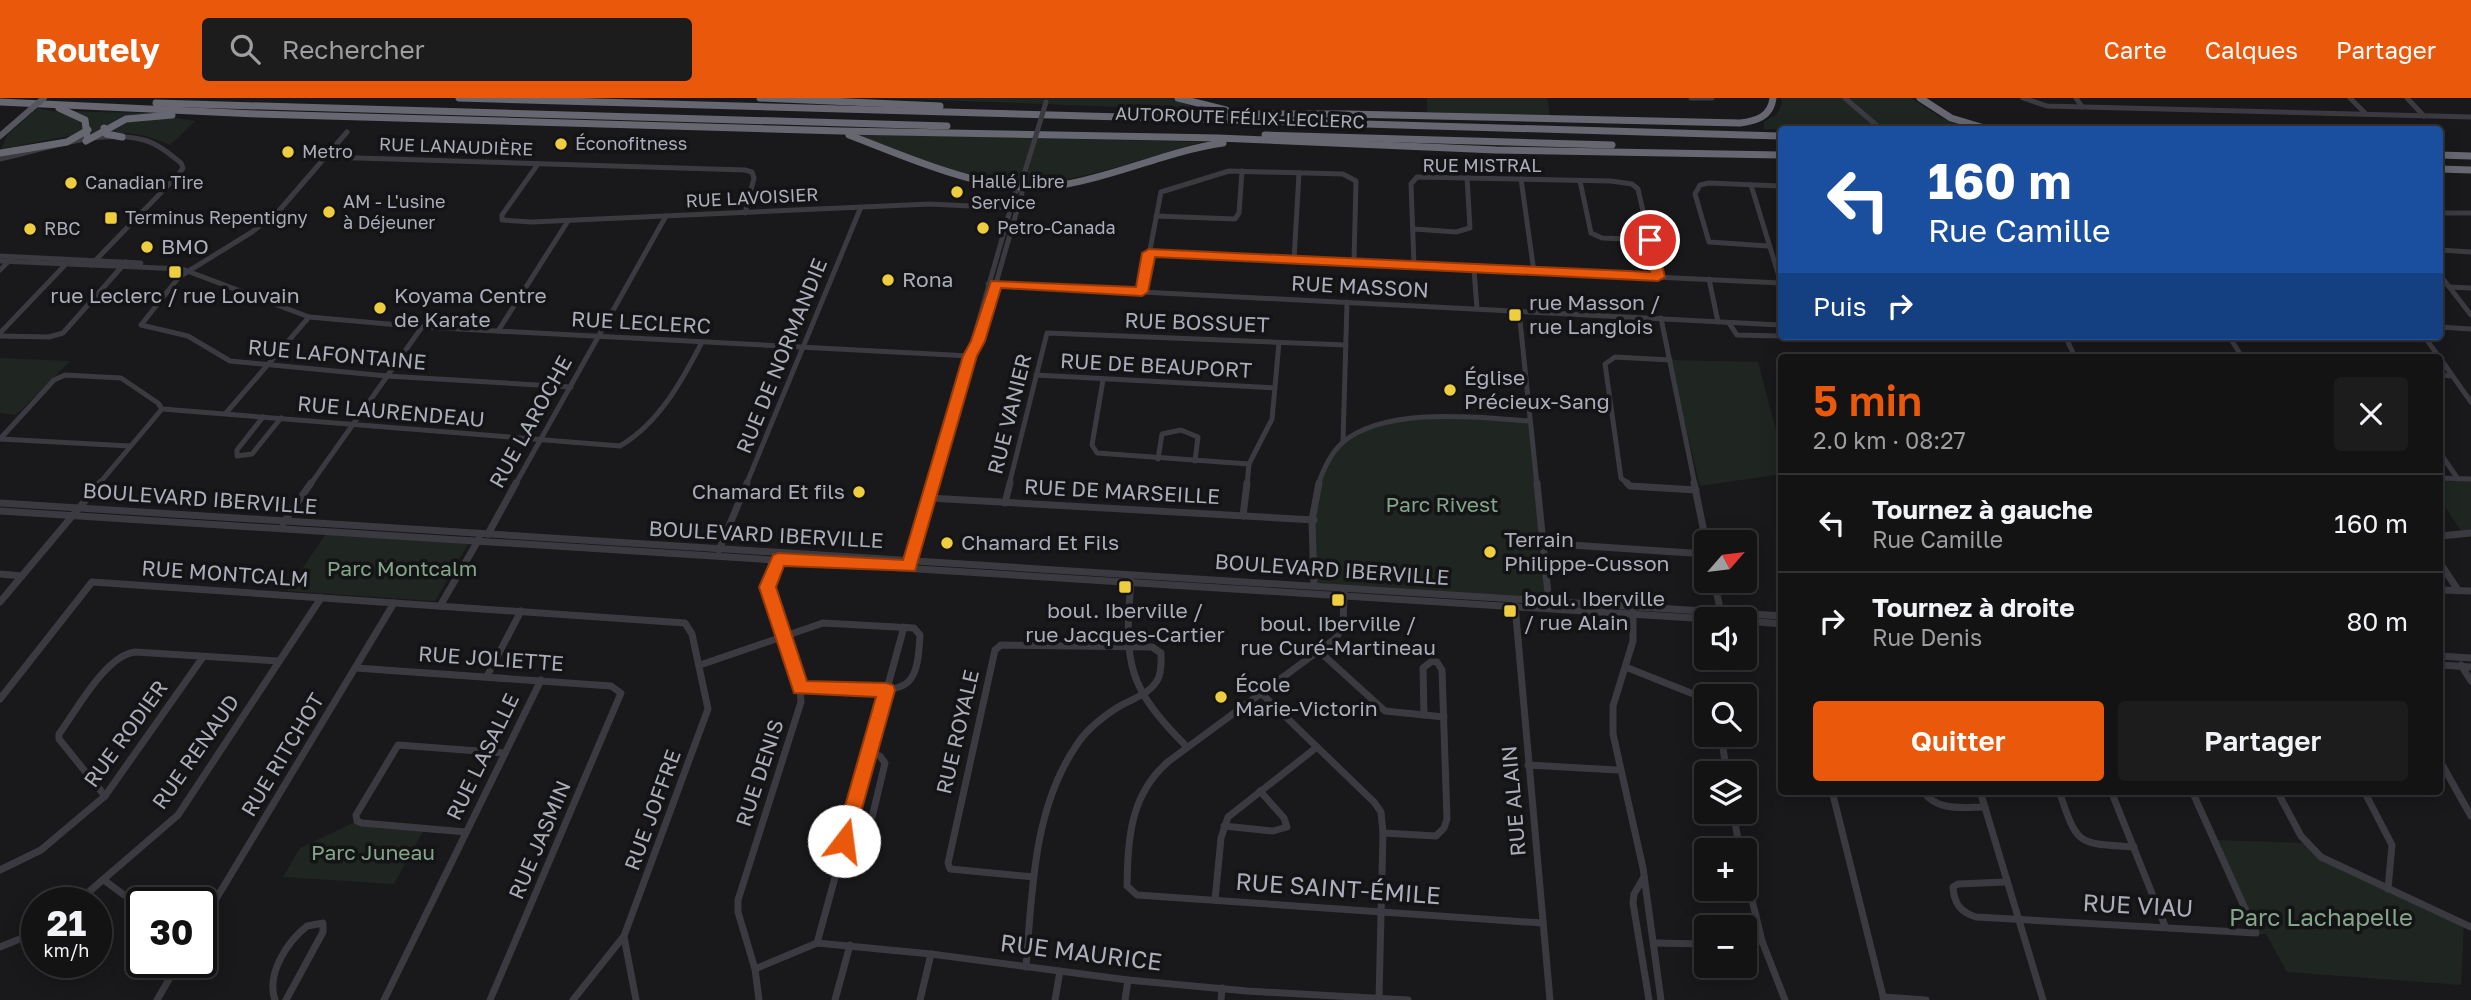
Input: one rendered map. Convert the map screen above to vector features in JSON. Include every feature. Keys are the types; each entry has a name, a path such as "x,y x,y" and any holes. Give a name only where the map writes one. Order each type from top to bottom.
{"highway":[{"name":"AUTOROUTE FÉLIX-LECLERC","path":"25,98 1778,149"},
{"name":"AUTOROUTE FÉLIX-LECLERC","path":"458,98 1778,136"},
{"path":"760,98 1012,108 1740,123 1766,115 1773,106 1773,98"},
{"path":"832,100 858,98"},
{"path":"1178,98 1209,107 1259,113"},
{"path":"1920,98 1951,118 1978,126"},
{"path":"0,103 494,121 1778,155"},
{"path":"55,105 83,118 88,130 86,141"},
{"path":"237,105 494,121"},
{"path":"86,141 104,128 139,116 257,114"},
{"path":"1479,117 1644,132"},
{"path":"104,128 106,134 122,137"},
{"path":"0,153 67,142 88,130"},
{"path":"841,131 977,180 1020,187 1067,184 1195,147 1262,141"},
{"path":"1426,147 1616,145"},
{"path":"2443,155 2471,156"},
{"path":"2443,169 2471,170"}],"main road":[{"path":"0,134 42,98"}],"street":[{"path":"1691,98 1712,98"},
{"path":"1846,98 1878,126"},
{"path":"2023,98 2039,105 2082,107 2471,117"},
{"path":"2076,98 2082,107"},
{"path":"2350,98 2366,114"},
{"path":"2407,98 2424,116"},
{"path":"992,284 1010,208 1020,187 1046,100"},
{"path":"190,271 275,215 347,132"},
{"path":"0,159 86,141 122,137 153,144 178,160 183,167 91,265"},
{"name":"RUE LANAUDIÈRE","path":"327,157 748,171 754,178 746,213"},
{"name":"RUE LAVOISIER","path":"538,164 502,215 502,220 568,221 930,204 1010,208"},
{"path":"1142,292 1163,190 1225,171 1350,176 1356,181 1354,262"},
{"path":"1156,216 1235,219 1239,213 1242,171"},
{"path":"1294,260 1299,173"},
{"name":"RUE MISTRAL","path":"1414,265 1411,184 1415,178 1423,176 1626,182 1636,186 1650,240"},
{"path":"1414,229 1456,232 1470,228 1467,177"},
{"path":"1521,179 1534,272"},
{"path":"1580,180 1591,233 1602,238 1650,240 1658,277"},
{"path":"1768,246 1709,242 1695,194 1700,185 1778,186"},
{"path":"1751,185 1778,274"},
{"path":"910,564 970,356 971,342 1021,194 1020,187"},
{"name":"RUE DE NORMANDIE","path":"719,551 860,207"},
{"path":"2443,213 2471,213"},
{"name":"RUE LAROCHE","path":"488,534 667,216"},
{"path":"498,331 568,221"},
{"path":"2443,250 2471,252"},
{"path":"1149,253 1778,283"},
{"path":"0,270 15,257"},
{"name":"RUE LECLERC","path":"0,259 15,257 96,260 190,271 285,310 309,317 422,327 970,356"},
{"name":"RUE LECLERC","path":"0,259 9,262 124,264"},
{"path":"0,334 66,264"},
{"path":"0,334 49,337 63,332 124,264"},
{"path":"1474,269 1477,309"},
{"name":"RUE LAFONTAINE","path":"190,271 177,279 141,325 188,336 230,361 387,376 571,387"},
{"path":"1709,279 1718,322"},
{"path":"2443,279 2471,315"},
{"name":"RUE MASSON","path":"992,284 1778,325"},
{"path":"2449,287 2471,288"},
{"path":"1314,585 1314,503 1320,476 1343,441 1347,302"},
{"path":"1519,311 1550,610"},
{"path":"226,413 309,317"},
{"path":"1661,318 1704,530"},
{"name":"RUE MASSON","path":"1729,323 1730,329 1737,335 1778,336"},
{"path":"281,525 422,327"},
{"path":"2443,327 2471,329"},
{"name":"RUE BOSSUET","path":"1047,333 1346,345"},
{"name":"RUE VANIER","path":"1005,503 1047,333"},
{"name":"RUE LAURENDEAU","path":"162,409 610,446 627,443 676,392 702,342"},
{"path":"1242,516 1249,464 1272,419 1279,343"},
{"path":"1670,360 1615,357 1605,364 1621,478 1630,486 1696,490"},
{"path":"2443,363 2471,402"},
{"path":"0,439 54,380 65,375 121,378 158,403 162,409 0,602"},
{"name":"RUE DE BEAUPORT","path":"1036,375 1275,388"},
{"path":"2443,375 2452,376"},
{"path":"1103,380 1092,444 1093,450 1103,456 1249,464"},
{"path":"1343,441 1382,425 1416,418 1443,416 1530,421"},
{"name":"RUE LAURENDEAU","path":"263,417 237,450 237,456 252,454 281,418"},
{"path":"1158,459 1162,434 1172,430 1188,430 1198,437 1195,461"},
{"path":"0,439 130,446"},
{"path":"2443,457 2458,478"},
{"path":"2443,478 2471,479"},
{"name":"RUE DE MARSEILLE","path":"929,498 1314,520"},
{"name":"BOULEVARD IBERVILLE","path":"0,503 477,540 719,551 778,559 910,564"},
{"name":"BOULEVARD IBERVILLE","path":"0,511 488,534 1344,593 1515,603 1548,601 1694,615"},
{"path":"2443,536 2471,533"},
{"path":"440,606 477,540 488,534"},
{"path":"1542,543 1694,553"},
{"name":"RUE DENIS","path":"758,1000 755,969 738,912 738,900 801,702 800,688 768,587 778,559"},
{"path":"2443,568 2458,590"},
{"path":"0,574 22,576"},
{"path":"1132,579 1126,648 1139,694 1150,710 1187,747 1320,652 1342,633 1344,593"},
{"name":"BOULEVARD IBERVILLE","path":"1132,579 1314,585 1344,593"},
{"name":"RUE MONTCALM","path":"0,699 92,582 680,621"},
{"path":"2443,590 2471,591"},
{"name":"RUE RENAUD","path":"95,887 178,816 321,598"},
{"name":"RUE RITCHOT","path":"217,897 394,603"},
{"name":"BOULEVARD IBERVILLE","path":"1515,603 1550,610 1633,611"},
{"name":"RUE ALAIN","path":"1515,603 1550,1000"},
{"path":"487,676 522,611"},
{"path":"1633,611 1635,643 1628,668 1617,689 1612,719 1616,770 1634,824 1661,1000"},
{"name":"BOULEVARD IBERVILLE","path":"1757,616 1778,616"},
{"name":"RUE JOFFRE","path":"573,1000 624,936 708,709 690,628 680,621"},
{"path":"1757,622 1778,624"},
{"path":"700,665 823,623 914,628 920,635 911,677 905,685 886,690 800,688"},
{"path":"817,943 904,627"},
{"name":"RUE ROYALE","path":"1034,877 950,870 948,863 995,650 1001,645 1126,648"},
{"path":"1026,967 1034,877 1050,801 1063,765 1078,742 1098,723 1155,685 1159,678 1161,653 1152,647 1126,648"},
{"path":"1320,652 1385,711 1444,717"},
{"path":"105,796 59,739 62,728 108,666 125,653 279,661"},
{"path":"2443,656 2471,658"},
{"name":"RUE RODIER","path":"0,870 41,850 105,796 203,657"},
{"path":"2456,657 2471,681"},
{"path":"1383,833 1436,836 1444,828 1447,819 1442,670 1437,662 1432,661 1423,668 1424,715"},
{"path":"2443,665 2471,667"},
{"name":"RUE JOLIETTE","path":"356,668 611,686 621,693"},
{"path":"1628,668 1694,694"},
{"name":"RUE LASALLE","path":"384,1000 541,680"},
{"name":"RUE JASMIN","path":"490,1000 621,693"},
{"path":"1262,694 1378,808 1383,833 1379,998"},
{"path":"466,832 362,823 357,821 356,815 392,751 398,746 505,753"},
{"name":"RUE SAINT-ÉMILE","path":"1187,747 1150,778 1140,796 1127,877 1127,886 1131,892 1542,923"},
{"path":"1215,900 1223,826 1228,817 1317,747"},
{"path":"838,863 856,860 865,847 885,763 880,756 868,752"},
{"path":"1528,765 1616,770"},
{"path":"2443,766 2471,816"},
{"path":"1223,826 1273,831 1287,827 1284,818 1260,790"},
{"path":"1833,795 1884,998 1926,1000"},
{"path":"1925,795 1943,806 1985,807"},
{"path":"1981,795 2043,1000"},
{"path":"2060,795 2074,832 2083,841 2089,844 2134,847"},
{"path":"2113,795 2165,926"},
{"name":"RUE VIAU","path":"2006,882 1958,884 1953,887 1955,902 1967,915 2256,933 2194,795"},
{"path":"2279,795 2293,822 2313,850 2329,861 2471,926"},
{"path":"2366,795 2392,845 2388,889"},
{"path":"1644,877 1634,894 1633,903 1649,1000"},
{"path":"104,880 126,895"},
{"path":"1752,901 1762,941 1785,1000"},
{"path":"275,1000 272,991 274,976 298,933 306,925 319,921 323,923 323,932 286,1000"},
{"path":"624,936 636,1000"},
{"path":"0,947 21,938"},
{"path":"1757,941 1762,941"},
{"name":"RUE MAURICE","path":"755,969 817,943 931,954 1128,980 1408,1000"},
{"path":"1654,943 1694,944"},
{"path":"835,1000 850,946"},
{"path":"920,1000 931,954"},
{"path":"1055,1000 1060,971"},
{"path":"156,1000 169,978"},
{"path":"1125,1000 1128,980"},
{"path":"1221,1000 1222,988"}],"green space":[{"path":"881,98 1170,98 1202,110"},
{"path":"1427,98 1547,98 1550,116 1427,112"},
{"path":"1781,98 1911,98 1941,118 1965,126 1778,126 1778,129 1764,129 1764,122 1777,114 1782,104"},
{"path":"38,108 51,111 147,113 195,121 170,145 150,137 108,132 1,149 8,134"},
{"path":"853,134 1202,142 1079,177 1029,184 1007,183 969,175"},
{"path":"0,358 70,361 16,415 0,413"},
{"path":"1670,360 1758,362 1778,438 1778,474 1700,486"},
{"name":"Parc Rivest","path":"1442,416 1530,421 1548,601 1314,585 1314,504 1319,480 1329,461 1342,446 1377,427"},
{"path":"2443,477 2471,478 2471,531 2461,531 2443,504"},
{"name":"Parc Montcalm","path":"326,534 468,544 435,601 287,591"},
{"name":"Parc Juneau","path":"357,821 425,828 394,884 283,877 300,848"},
{"name":"Parc Lachapelle","path":"2214,840 2307,843 2313,851 2464,923 2461,985 2287,972 2266,934 2256,934"}],"place":[{"name":"Éconofitness","path":"561,144"},
{"name":"Metro","path":"288,152"},
{"name":"Canadian Tire","path":"71,183"},
{"name":"Hallé Libre Service","path":"957,192"},
{"name":"AM - L'usine à Déjeuner","path":"329,212"},
{"name":"Terminus Repentigny","path":"111,218"},
{"name":"Petro-Canada","path":"983,228"},
{"name":"RBC","path":"30,229"},
{"name":"BMO","path":"147,247"},
{"name":"rue Leclerc / rue Louvain","path":"175,272"},
{"name":"Rona","path":"888,280"},
{"name":"Koyama Centre de Karate","path":"380,308"},
{"name":"rue Masson / rue Langlois","path":"1515,315"},
{"name":"Église Précieux-Sang","path":"1450,390"},
{"name":"Chamard Et fils","path":"859,492"},
{"name":"Chamard Et Fils","path":"947,543"},
{"name":"Terrain Philippe-Cusson","path":"1490,552"},
{"name":"boul. Iberville / rue Jacques-Cartier","path":"1125,587"},
{"name":"boul. Iberville / rue Curé-Martineau","path":"1338,600"},
{"name":"boul. Iberville / rue Alain","path":"1510,611"},
{"name":"École Marie-Victorin","path":"1221,697"}],"route":[{"path":"844,841 886,690 800,688 768,587 778,559 909,567 970,356 978,341 995,284 1142,292 1149,253 1658,277 1650,240"}]}
